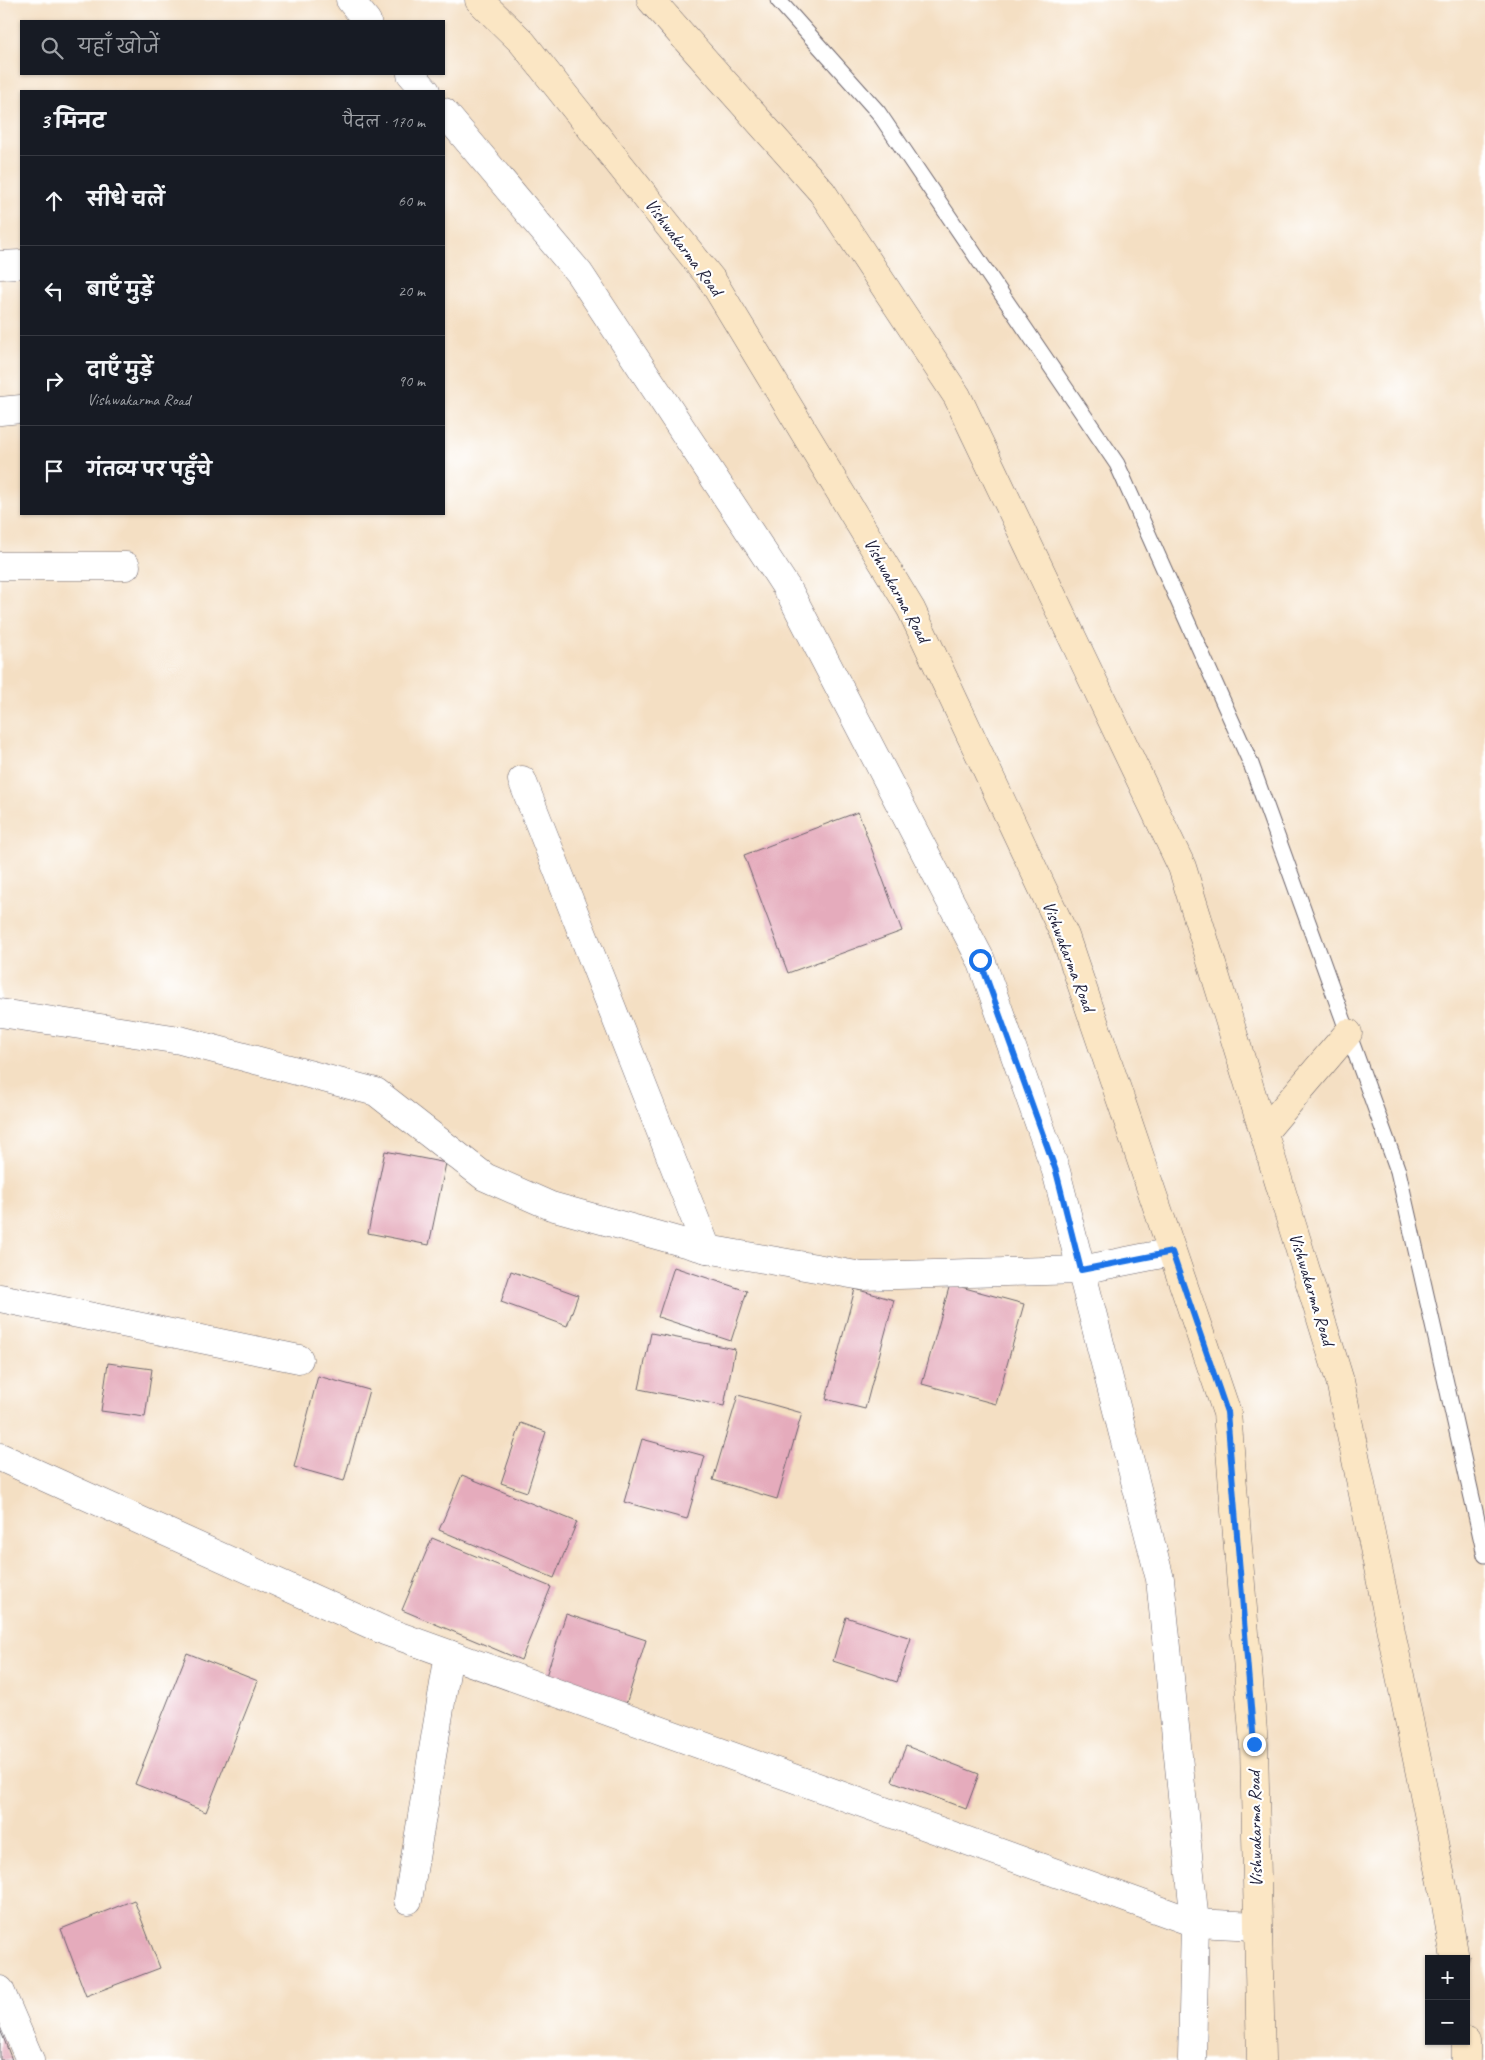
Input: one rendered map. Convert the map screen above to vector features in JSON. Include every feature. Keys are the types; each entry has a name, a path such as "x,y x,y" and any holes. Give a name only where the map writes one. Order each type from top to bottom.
{"main road":[{"name":"Vishwakarma Road","path":"479,0 522,42 712,280 911,609 1066,936 1227,1412 1254,1744 1261,2060"},
{"name":"Vishwakarma Road","path":"651,0 822,192 957,396 1182,867 1340,1381 1443,1887 1454,1955"},
{"path":"1264,1132 1348,1034"},
{"path":"1466,2045 1466,2060"}],"street":[{"path":"350,0 366,20"},
{"path":"413,75 425,90"},
{"path":"445,113 579,273 790,593 980,960 1056,1171 1160,1579 1195,1923 1192,2060"},
{"path":"0,265 20,264"},
{"path":"0,411 20,409"},
{"path":"0,566 126,566"},
{"path":"522,780 707,1249"},
{"path":"0,1014 180,1040 376,1092 484,1177 550,1206 707,1249 862,1276 1081,1270 1172,1252"},
{"path":"0,1298 299,1358"},
{"path":"0,1457 385,1631 1195,1923 1257,1926"},
{"path":"408,1900 449,1654"},
{"path":"0,1990 30,2060"}],"lane":[{"path":"778,0 878,112 1117,464 1251,764 1398,1171 1485,1556"}],"building":[{"path":"858,812 902,931 788,973 744,855"},
{"path":"385,1151 446,1163 429,1245 368,1233"},
{"path":"674,1267 747,1291 731,1341 658,1317"},
{"path":"511,1271 578,1295 567,1326 501,1302"},
{"path":"950,1284 1024,1304 996,1404 922,1384"},
{"path":"855,1289 894,1300 865,1409 826,1399"},
{"path":"651,1333 735,1349 724,1406 639,1389"},
{"path":"108,1363 152,1369 145,1417 101,1411"},
{"path":"318,1376 369,1390 344,1481 294,1467"},
{"path":"738,1395 802,1413 777,1499 713,1480"},
{"path":"521,1423 546,1432 527,1492 501,1483"},
{"path":"642,1439 705,1456 687,1519 624,1502"},
{"path":"462,1475 577,1522 554,1578 439,1530"},
{"path":"432,1538 551,1587 521,1660 402,1610"},
{"path":"566,1614 646,1640 626,1704 545,1679"},
{"path":"846,1617 911,1638 897,1682 833,1661"},
{"path":"187,1653 258,1681 206,1812 135,1784"},
{"path":"906,1746 979,1774 966,1809 892,1781"},
{"path":"134,1900 160,1968 86,1996 61,1929"},
{"path":"0,2029 12,2060 0,2060"}],"route":[{"path":"980,960 1056,1171 1081,1270 1172,1252 1227,1412 1254,1744"}]}
